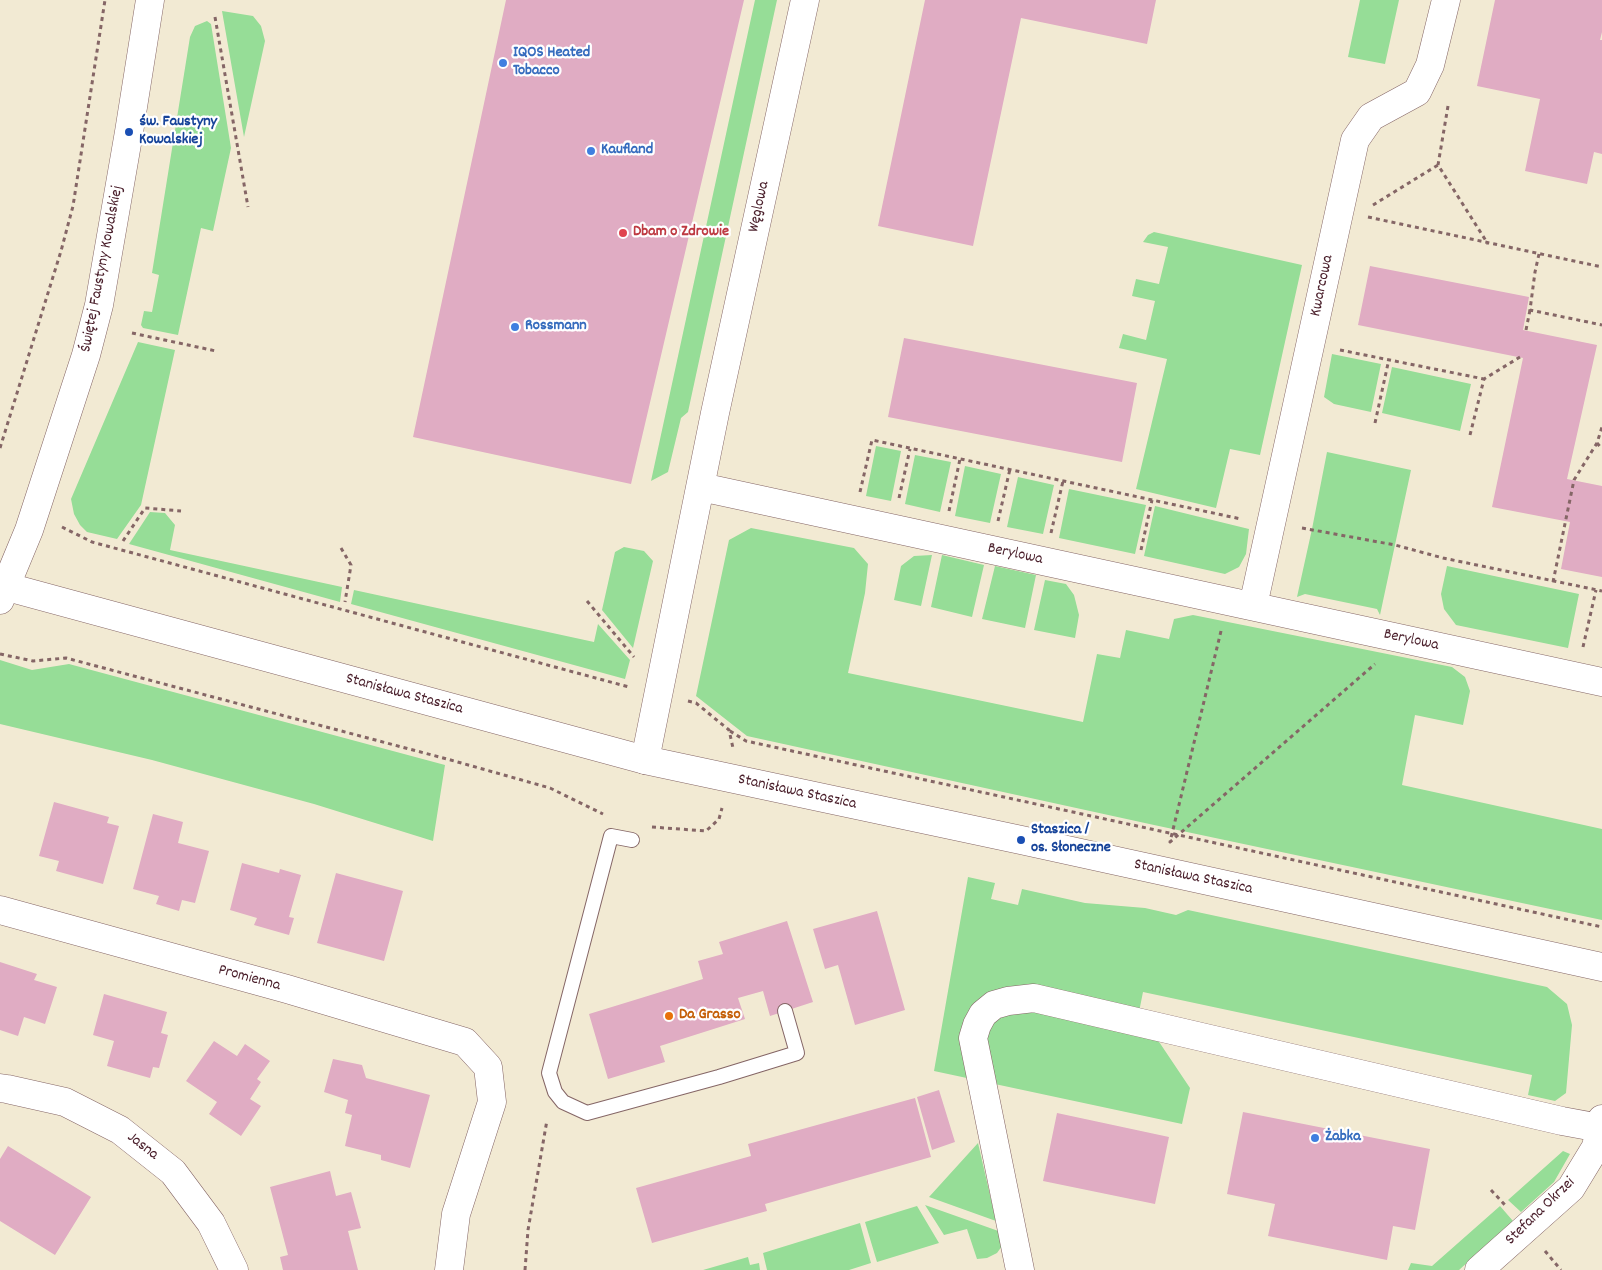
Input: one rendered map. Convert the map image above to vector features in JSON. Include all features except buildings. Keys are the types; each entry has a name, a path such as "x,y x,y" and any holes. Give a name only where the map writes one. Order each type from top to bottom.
{"street":[{"name":"Świętej Faustyny Kowalskiej","path":"2,590 29,530 86,355 98,305 150,0"},
{"name":"Węglowa","path":"701,487 715,413 805,0"},
{"name":"Kwarcowa","path":"1241,603 1272,524 1355,140 1371,117 1417,92 1430,65 1446,0"},
{"name":"Berylowa","path":"701,487 1602,682"},
{"path":"646,760 701,487"},
{"name":"Stanisława Staszica","path":"2,590 646,760 1602,967"},
{"name":"Promienna","path":"0,910 287,989 465,1042 488,1066 492,1102 456,1214 449,1270"},
{"path":"1018,1269 973,1038 983,1014 994,1005 1008,1001 1034,998 1569,1123 1600,1136"},
{"name":"Jasna","path":"0,1088 66,1102 120,1130 173,1172 211,1223 234,1270"},
{"name":"Stefana Okrzei","path":"1479,1270 1571,1188 1600,1136"}],"lane":[{"path":"632,840 611,836 549,1073 555,1092 563,1102 587,1112 719,1077 797,1053 785,1011"}],"path":[{"path":"0,448 61,251 73,206 105,0"},
{"path":"215,17 248,207"},
{"path":"1448,106 1438,166 1488,244"},
{"path":"1365,210 1438,166"},
{"path":"1367,217 1602,267"},
{"path":"1526,330 1539,254"},
{"path":"1530,310 1602,324"},
{"path":"132,333 216,351"},
{"path":"1338,349 1484,379 1520,357"},
{"path":"1375,423 1389,359"},
{"path":"1470,435 1484,379"},
{"path":"1553,582 1574,480 1597,444 1602,427"},
{"path":"859,500 872,440 1256,522 1395,545 1443,558 1602,592"},
{"path":"1597,444 1602,449"},
{"path":"899,500 910,449"},
{"path":"947,519 960,459"},
{"path":"997,529 1010,469"},
{"path":"1049,541 1063,481"},
{"path":"1140,552 1152,500"},
{"path":"123,541 146,508 181,511"},
{"path":"60,526 92,542 637,689"},
{"path":"341,548 351,565 345,602"},
{"path":"1583,648 1596,590"},
{"path":"587,601 636,659"},
{"path":"1241,603 1170,842 1404,639"},
{"path":"0,654 33,661 66,658 437,756 550,788 605,815"},
{"path":"685,700 696,703 729,730 746,741 1602,927"},
{"path":"729,730 734,746"},
{"path":"654,828 706,831 719,819"},
{"path":"525,1270 528,1230 549,1110 555,1092"},
{"path":"1491,1190 1503,1202"},
{"path":"1541,1246 1561,1270"}],"green space":[{"path":"755,0 777,0 688,412 681,418 668,472 651,481"},
{"path":"1360,0 1399,0 1385,64 1348,57"},
{"path":"222,11 253,16 261,26 265,41 244,137"},
{"path":"207,21 211,24 231,148 213,231 201,228 178,335 143,328 141,325 144,311 152,312 159,275 152,273 190,37 195,26"},
{"path":"1154,232 1302,265 1260,455 1230,449 1216,508 1136,489 1167,359 1119,348 1123,334 1146,340 1155,301 1132,296 1136,279 1159,284 1168,247 1143,242 1148,235"},
{"path":"138,342 175,350 141,505 117,539 87,532 80,525 74,514 71,499"},
{"path":"1332,354 1381,364 1371,412 1334,404 1324,397"},
{"path":"1392,367 1471,384 1460,431 1382,413"},
{"path":"876,446 901,451 891,501 866,496"},
{"path":"1327,452 1411,470 1380,615 1377,609 1305,594 1297,597"},
{"path":"915,455 951,462 940,512 905,504"},
{"path":"965,466 1001,474 990,523 955,516"},
{"path":"1018,477 1054,485 1043,534 1007,527"},
{"path":"1069,489 1146,505 1135,554 1059,538"},
{"path":"1155,506 1249,529 1246,554 1239,567 1225,574 1144,556"},
{"path":"150,512 165,513 175,525 170,550 342,587 340,602 129,544"},
{"path":"751,528 854,548 868,564 865,593 848,673 1083,722 1097,654 1120,658 1126,630 1169,639 1174,619 1193,615 1452,667 1465,677 1470,691 1463,725 1415,715 1402,785 1602,829 1602,920 747,736 696,696 729,540"},
{"path":"624,547 644,551 653,561 633,648 602,610 615,552"},
{"path":"932,555 921,606 894,600 901,566 914,556"},
{"path":"942,555 984,565 972,617 931,607"},
{"path":"995,566 1036,575 1025,628 982,619"},
{"path":"1447,566 1579,594 1568,648 1456,625 1444,609 1441,594"},
{"path":"1045,580 1066,584 1074,595 1079,615 1075,638 1034,630"},
{"path":"354,590 594,642 598,624 630,660 625,679 351,604"},
{"path":"0,660 32,670 69,664 445,765 433,841 314,804 152,760 0,724"},
{"path":"968,877 995,883 991,899 1018,905 1022,889 1085,903 1145,908 1176,915 1188,910 1547,987 1567,1004 1572,1025 1566,1093 1555,1101 1528,1095 1532,1075 1143,992 1139,1012 1190,1088 1182,1124 934,1071"},
{"path":"978,1143 996,1221 929,1197"},
{"path":"1563,1151 1570,1154 1554,1182 1521,1212 1508,1200"},
{"path":"925,1205 1004,1233 1002,1246 997,1253 987,1258 977,1259 967,1229 944,1235"},
{"path":"917,1206 939,1243 877,1262 865,1222"},
{"path":"1500,1206 1513,1221 1459,1270 1408,1270 1411,1263 1432,1266"},
{"path":"860,1223 871,1263 849,1270 767,1270 763,1253"},
{"path":"748,1257 750,1265 759,1263 760,1270 703,1270"}],"place":[{"name":"IQOS Heated Tobacco","path":"503,63"},
{"name":"św. Faustyny Kowalskiej","path":"129,132"},
{"name":"Kaufland","path":"591,151"},
{"name":"Dbam o Zdrowie","path":"623,233"},
{"name":"Rossmann","path":"515,327"},
{"name":"Staszica / os. Słoneczne","path":"1021,840"},
{"name":"Da Grasso","path":"669,1016"},
{"name":"Żabka","path":"1315,1138"}]}
